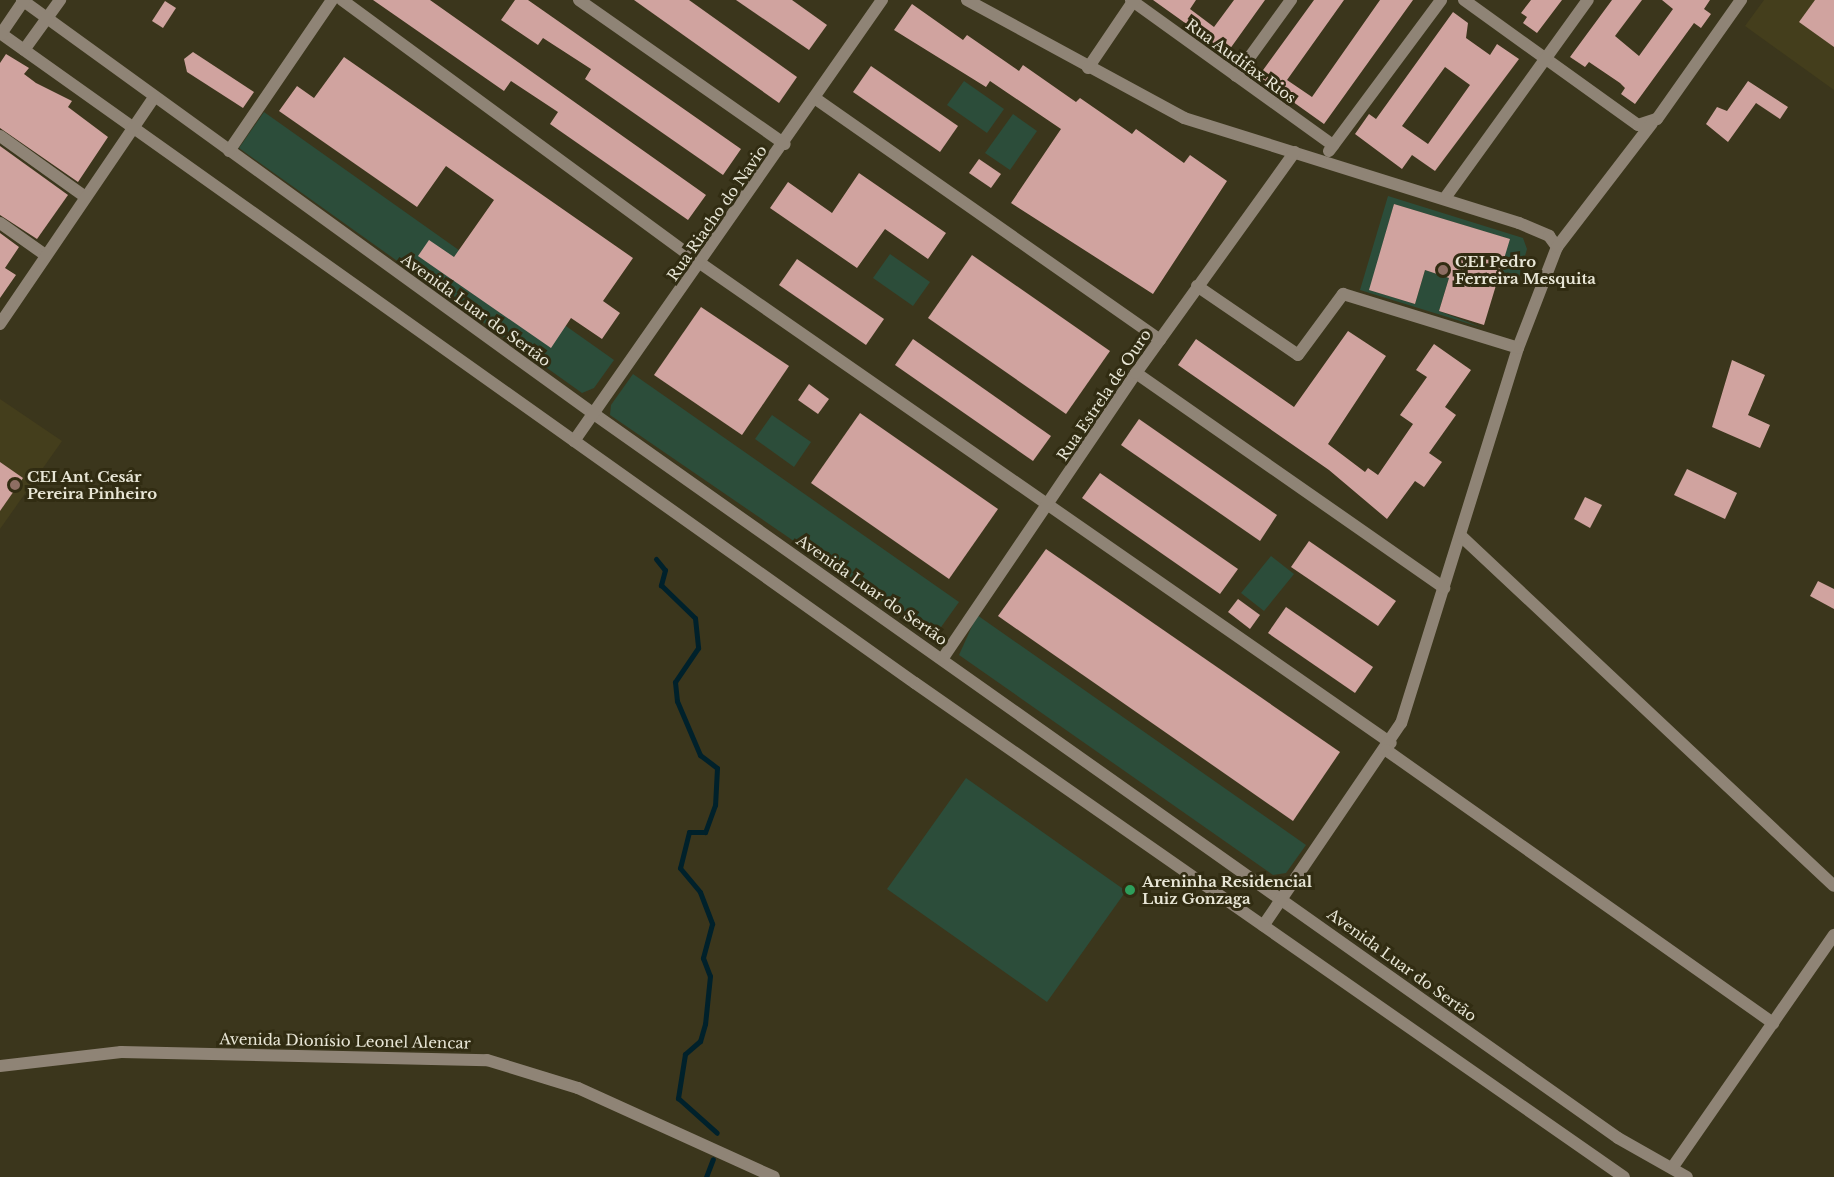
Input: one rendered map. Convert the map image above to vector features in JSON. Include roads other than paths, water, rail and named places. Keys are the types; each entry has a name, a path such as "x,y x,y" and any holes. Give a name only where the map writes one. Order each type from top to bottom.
{"street":[{"path":"23,0 0,34 134,126 574,441 1263,926 1624,1177"},
{"name":"Avenida Luar do Sertão","path":"23,0 594,414 1282,897 1618,1138 1687,1177"},
{"path":"24,50 60,0"},
{"path":"230,151 332,0"},
{"path":"342,0 700,263 1388,747 1773,1023"},
{"path":"579,0 785,144"},
{"name":"Rua Riacho do Navio","path":"574,441 785,144 882,0"},
{"path":"967,0 1088,68 1184,118 1444,198 1542,232 1557,247"},
{"path":"1088,68 1133,0"},
{"name":"Rua Audifax Rios","path":"1133,0 1333,146"},
{"path":"1236,76 1291,0"},
{"path":"1322,161 1441,0"},
{"path":"1464,0 1638,125 1652,123"},
{"path":"1444,198 1588,0"},
{"path":"1263,926 1388,747 1461,536 1518,348 1557,247 1652,123 1741,0"},
{"path":"0,324 4,309 154,97"},
{"path":"816,99 1160,340"},
{"path":"0,136 84,196"},
{"name":"Rua Estrela de Ouro","path":"943,658 1136,373 1295,152"},
{"path":"0,223 45,254"},
{"path":"1197,286 1298,355 1343,294 1518,348"},
{"path":"1136,373 1444,588"},
{"path":"1461,536 1834,886"},
{"path":"1672,1168 1834,935"},
{"name":"Avenida Dionísio Leonel Alencar","path":"0,1066 121,1052 487,1060 578,1088 774,1177"}],"waterway":[{"path":"656,559 665,570 661,585 695,618 698,648 675,682 677,701 700,755 717,768 715,805 705,832 689,832 680,868 700,892 712,924 703,958 710,976 705,1024 700,1041 685,1054 678,1098 717,1133"},
{"path":"706,1177 713,1159"}],"place":[{"name":"CEI Pedro Ferreira Mesquita","path":"1443,270"},
{"name":"CEI Ant. Cesár Pereira Pinheiro","path":"15,485"},
{"name":"Areninha Residencial Luiz Gonzaga","path":"1130,890"}]}
